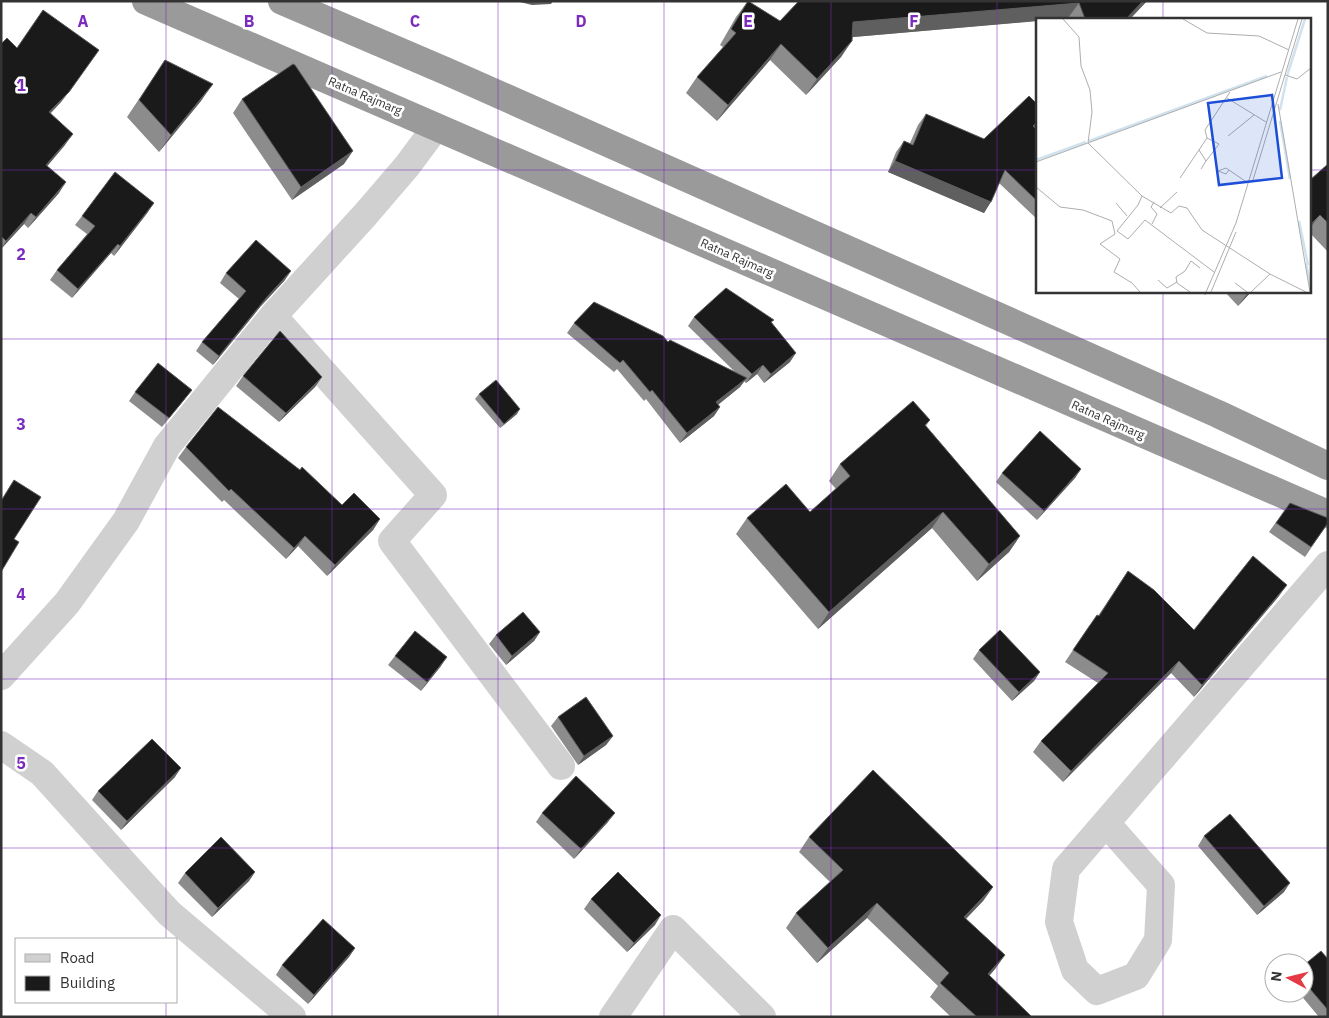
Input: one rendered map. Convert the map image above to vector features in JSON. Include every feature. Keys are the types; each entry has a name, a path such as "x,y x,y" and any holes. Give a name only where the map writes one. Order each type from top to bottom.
{"highway":[{"name":"Ratna Rajmarg","path":"146,1 1164,445 1328,514"},
{"path":"282,1 448,72 1172,394 1328,466"}],"street":[{"path":"1,676 67,603 126,520 167,446 273,316 407,166 436,127"},
{"path":"273,316 433,495 392,541 561,766"},
{"path":"1106,823 1161,885 1158,940 1136,976 1097,991 1076,970 1059,922 1066,869 1328,565"},
{"path":"1,745 42,773 169,913 292,1017"},
{"path":"614,1017 673,929 762,1017"}],"building":[{"path":"748,1 780,21 799,1 1143,1 1127,18 1085,18 1079,3 853,22 852,41 817,79 781,44 728,105 697,77 736,33 731,29"},
{"path":"43,10 99,50 69,92 49,112 73,134 46,165 66,182 36,217 31,213 6,241 1,236 1,44 7,38 17,48"},
{"path":"165,60 213,84 171,135 139,100"},
{"path":"293,64 353,151 301,187 242,99"},
{"path":"1029,96 1036,103 1036,123 1033,126 1036,129 1036,200 1005,170 991,202 895,161 904,141 913,145 926,114 984,139"},
{"path":"1328,164 1328,223 1320,215 1312,223 1312,178"},
{"path":"115,172 154,203 120,246 118,244 78,289 57,270 95,226 82,216"},
{"path":"256,240 291,271 267,297 219,356 202,342 246,291 226,273"},
{"path":"726,288 774,320 771,322 796,353 771,374 763,365 752,374 694,317"},
{"path":"594,302 663,336 668,342 670,340 747,378 716,402 720,407 687,433 652,390 650,392 623,360 620,363 574,323"},
{"path":"280,331 322,377 286,413 243,376"},
{"path":"158,363 192,390 169,418 135,392"},
{"path":"496,380 520,409 504,424 479,394"},
{"path":"913,401 930,420 925,425 1020,536 989,564 943,512 829,612 747,518 786,484 810,512 850,476 840,464"},
{"path":"218,407 300,470 302,467 342,505 354,493 380,519 335,565 305,536 294,548 231,489 229,491 186,447"},
{"path":"1040,431 1081,469 1044,511 1002,473"},
{"path":"14,480 41,497 14,539 19,542 1,572 1,501"},
{"path":"1290,503 1328,518 1328,523 1311,547 1276,523"},
{"path":"1253,556 1287,585 1202,685 1179,661 1071,771 1041,741 1108,673 1073,650 1097,615 1099,616 1128,571 1154,590 1194,630"},
{"path":"523,612 540,632 512,656 496,635"},
{"path":"1000,630 1040,672 1019,692 979,650"},
{"path":"415,631 447,657 427,682 395,656"},
{"path":"586,697 613,736 584,756 558,717"},
{"path":"152,739 181,768 127,821 98,791"},
{"path":"873,770 993,887 964,917 1005,955 988,974 1032,1017 977,1017 940,983 949,973 877,903 828,948 796,913 843,870 809,837"},
{"path":"576,776 615,813 581,849 542,813"},
{"path":"1230,814 1290,883 1264,906 1204,836"},
{"path":"221,837 255,872 218,908 185,873"},
{"path":"618,872 661,915 634,943 591,899"},
{"path":"323,919 355,948 314,995 282,965"},
{"path":"1321,951 1328,959 1328,1010 1314,994 1314,957"}]}
